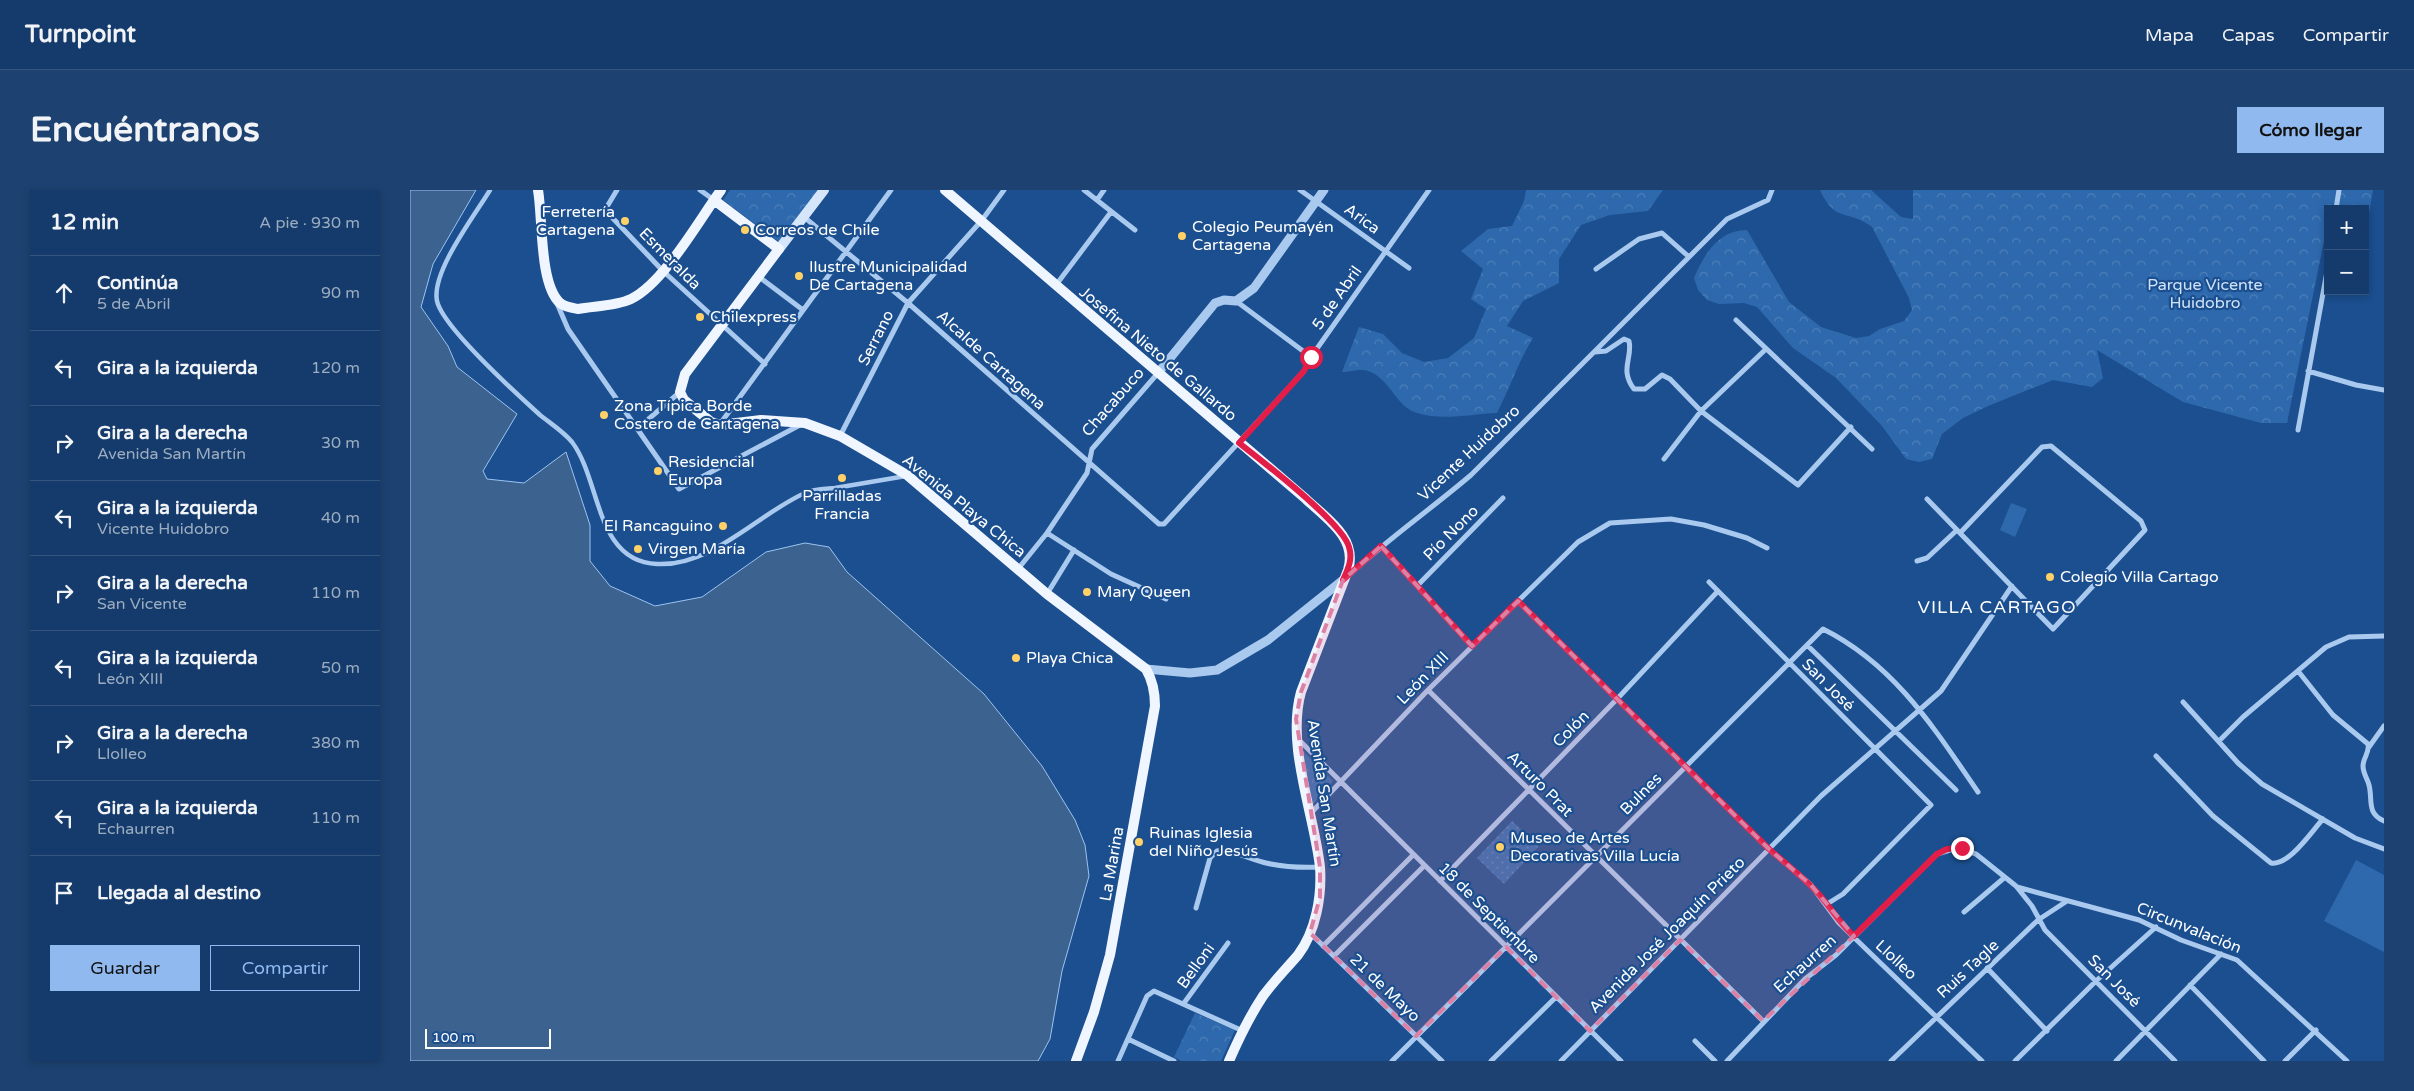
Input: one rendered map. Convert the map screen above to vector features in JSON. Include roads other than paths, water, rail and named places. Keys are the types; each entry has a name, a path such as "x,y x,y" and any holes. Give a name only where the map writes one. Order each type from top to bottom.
{"main road":[{"path":"539,192 544,257 554,294 560,302 570,308 619,302 631,299 643,291 663,271 721,190"},
{"path":"720,425 711,422 692,408 680,392 685,374 824,190"},
{"name":"Josefina Nieto de Gallardo","path":"945,190 1306,499 1338,529 1348,543"},
{"path":"714,200 778,249"},
{"name":"Avenida Playa Chica","path":"720,425 760,420 805,422 840,436 907,475 1047,594 1146,669"},
{"name":"Avenida San Martín","path":"1229,1061 1243,1031 1263,997 1298,954 1310,933 1320,897 1320,867 1297,738 1299,701 1350,564 1348,543"},
{"name":"La Marina","path":"1076,1061 1103,982 1120,901 1155,706 1154,689 1146,669"}],"street":[{"path":"490,190 445,265 440,277 437,302 445,317 480,358 521,398 572,442 589,478 608,531 614,543 623,552 655,564 669,564 717,547 806,492 907,475"},
{"name":"Esmeralda","path":"617,190 605,210 663,271 765,364"},
{"path":"700,190 714,200"},
{"path":"720,425 891,190"},
{"name":"Serrano","path":"840,436 908,303 982,220 1004,190"},
{"path":"1084,190 1134,230"},
{"path":"1097,200 1104,190"},
{"name":"Arica","path":"1300,190 1409,268"},
{"path":"1311,357 1236,301 1254,288 1324,190"},
{"name":"5 de Abril","path":"1160,524 1164,524 1304,371 1311,357 1429,190"},
{"name":"Vicente Huidobro","path":"1146,669 1190,673 1217,670 1268,640 1343,580 1381,546 1425,514 1471,474 1727,219 1768,200 1772,190"},
{"path":"2337,205 2339,190"},
{"path":"1056,286 1111,212"},
{"name":"Alcalde Cartagena","path":"804,216 908,303 1160,524"},
{"path":"1596,269 1640,239 1662,233 1688,256"},
{"path":"758,276 803,310"},
{"path":"2298,430 2324,287"},
{"path":"554,294 568,329 679,489 805,422"},
{"name":"Chacabuco","path":"1018,569 1047,533 1087,473 1092,449 1158,373 1215,303 1224,300 1236,301"},
{"path":"1736,320 1851,427 1872,449"},
{"path":"1595,352 1601,353 1624,340 1629,341 1631,348 1627,356 1627,373 1629,382 1634,389 1645,389 1662,375 1670,379 1702,411 1798,485 1851,427"},
{"path":"1664,459 1702,411 1766,349"},
{"path":"2308,371 2356,385 2384,390"},
{"path":"637,429 680,392"},
{"path":"1917,561 1927,558 1959,531 2042,447 2051,446 2141,521 2145,530 2053,630 2012,586 1959,531 1928,499"},
{"name":"Pío Nono","path":"1417,586 1503,498"},
{"name":"León XIII","path":"1311,814 1339,782 1428,690 1578,542 1610,523 1671,519 1704,525 1739,536 1767,548"},
{"path":"1047,533 1111,574 1166,599"},
{"path":"1381,546 1472,646"},
{"path":"1047,594 1074,550"},
{"name":"San José","path":"1709,582 1931,805 1843,894 1827,904"},
{"name":"Avenida José Joaquín Prieto","path":"1561,1061 1821,796 1940,691 2012,586"},
{"name":"Colón","path":"1440,882 1618,698 1718,591"},
{"name":"Llolleo","path":"1518,601 1769,849 1811,885 1840,923 1937,1015 1982,1061"},
{"name":"Bulnes","path":"1392,1061 1823,629 1845,640 1896,683 1921,709"},
{"path":"2219,741 2243,717 2326,647 2340,640 2358,636 2384,636"},
{"path":"1807,645 1956,790"},
{"path":"2298,671 2333,715 2364,740 2369,747"},
{"name":"Arturo Prat","path":"1428,690 1763,1021"},
{"path":"2182,702 2238,763 2262,784 2355,838 2384,849"},
{"path":"1921,709 1978,792"},
{"path":"2384,726 2369,747 2363,765 2369,786 2370,806 2375,816 2384,821"},
{"name":"18 de Septiembre","path":"1297,738 1339,782 1621,1061"},
{"path":"2156,756 2213,816 2271,863 2285,861 2323,819"},
{"name":"Echaurren","path":"1727,1061 1804,979 1836,955 1937,854 1957,848 1976,854"},
{"path":"1196,908 1210,858 1220,850 1280,866 1320,867"},
{"name":"San José","path":"1976,854 2016,886 2032,906 2038,920 2176,1061"},
{"path":"1323,946 1413,855"},
{"path":"1334,956 1424,866"},
{"path":"1964,912 2004,878"},
{"name":"Circunvalación","path":"2016,886 2110,911 2156,927 2181,940 2221,954 2245,965 2348,1061"},
{"name":"Ruis Tagle","path":"1891,1061 2038,920 2067,901"},
{"path":"2015,1061 2047,1032 2096,981 2156,927"},
{"name":"21 de Mayo","path":"1310,933 1442,1061"},
{"name":"Belloni","path":"1184,1003 1228,943"},
{"path":"2116,1061 2221,954"},
{"path":"1987,968 2047,1032"},
{"path":"2190,985 2264,1061"},
{"path":"1118,1061 1151,992 1158,991 1243,1031"},
{"path":"1491,1061 1556,997"},
{"path":"2285,1061 2316,1030"},
{"path":"1128,1039 1174,1061"},
{"path":"1695,1042 1715,1061"}],"place":[{"name":"Ferretería Cartagena","path":"625,221"},
{"name":"Correos de Chile","path":"745,230"},
{"name":"Colegio Peumayén Cartagena","path":"1182,236"},
{"name":"Ilustre Municipalidad De Cartagena","path":"799,276"},
{"name":"Chilexpress","path":"700,317"},
{"name":"Zona Típica Borde Costero de Cartagena","path":"604,415"},
{"name":"Residencial Europa","path":"658,471"},
{"name":"Parrilladas Francia","path":"842,478"},
{"name":"El Rancaguino","path":"723,526"},
{"name":"Virgen María","path":"638,549"},
{"name":"Colegio Villa Cartago","path":"2050,577"},
{"name":"Mary Queen","path":"1087,592"},
{"name":"Playa Chica","path":"1016,658"},
{"name":"Ruinas Iglesia del Niño Jesús","path":"1139,842"},
{"name":"Museo de Artes Decorativas Villa Lucía","path":"1500,847"}],"district":[{"name":"VILLA CARTAGO","path":"1997,607"}],"park label":[{"name":"Parque Vicente Huidobro","path":"2205,294"}]}
